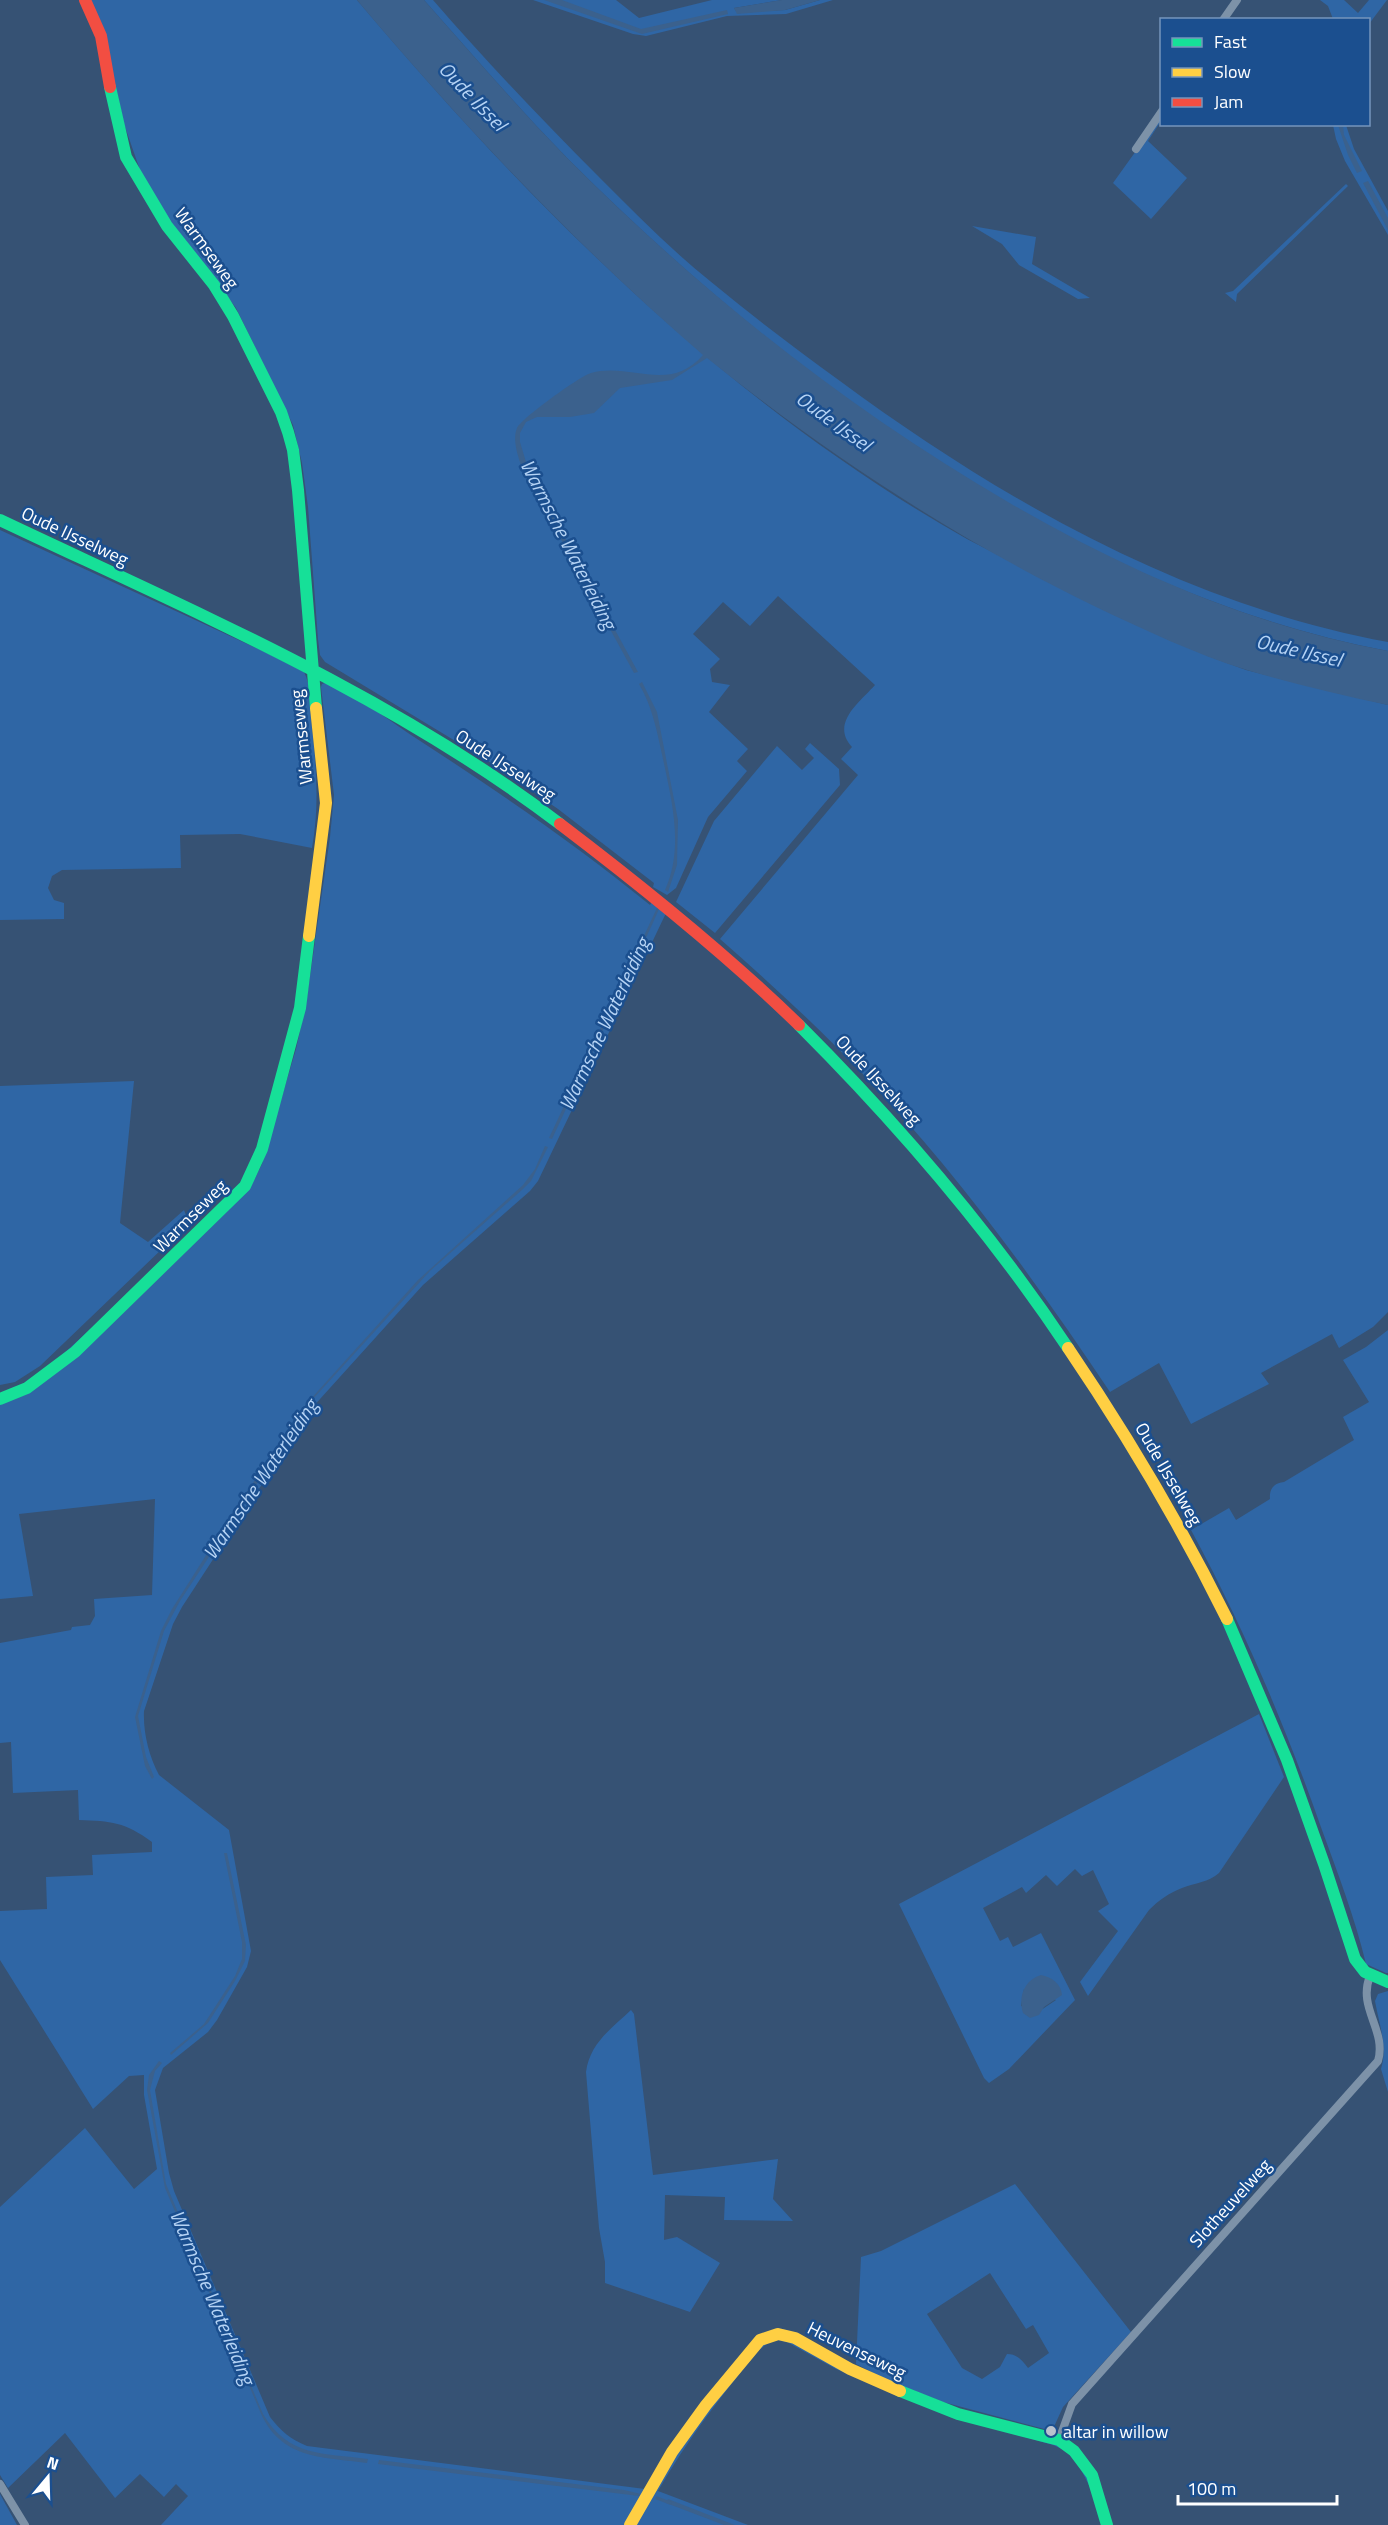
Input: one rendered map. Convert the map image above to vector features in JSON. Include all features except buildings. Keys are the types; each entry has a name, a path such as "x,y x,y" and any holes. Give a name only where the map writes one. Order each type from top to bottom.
{"street":[{"name":"Warmseweg","path":"0,1399 27,1388 75,1352 229,1204 244,1186 262,1149 300,1008 326,803 312,668 298,490 293,450 288,432 281,412 233,316 214,285 167,226 126,157 118,128 101,36 85,0"},
{"path":"1225,18 1237,0"},
{"path":"1136,149 1160,113"},
{"name":"Oude IJsselweg","path":"0,520 312,668 512,788 677,913 811,1034 861,1085 965,1205 1075,1353 1143,1462 1218,1602 1252,1674 1285,1755 1335,1896 1353,1955 1361,1969 1370,1976"},
{"path":"1370,1976 1388,1982"},
{"name":"Slotheuvelweg","path":"1059,2440 1072,2404 1378,2061 1380,2041 1366,2000 1365,1988 1370,1976"},
{"name":"Heuvenseweg","path":"630,2525 677,2445 706,2405 760,2340 772,2334 784,2334 795,2338 850,2369 931,2404 1059,2440 1074,2451 1092,2475 1107,2525"},
{"path":"0,2484 25,2525"}],"shaded area":[{"path":"91,0 357,0 493,153 638,297 715,364 796,427 879,486 967,539 1208,656 1246,670 1388,705 1388,1312 1373,1327 1339,1348 1332,1334 1261,1373 1269,1384 1191,1424 1159,1363 1110,1392 1023,1267 929,1148 845,1056 720,939 858,775 841,759 852,747 844,730 850,713 875,685 778,596 750,626 723,602 693,634 720,659 710,669 712,682 730,685 709,712 748,749 737,761 747,771 708,817 676,888 667,895 653,887 654,883 558,809 485,759 325,662 320,655 308,507 302,463 293,425 236,308 170,221 140,170 124,124 104,33"},
{"path":"424,0 433,0 556,133 681,256 774,332 902,425 1032,507 1100,543 1170,575 1241,603 1313,625 1388,642 1388,651 1272,622 1160,580 1050,527 944,465 842,396 745,320 654,241 549,140"},
{"path":"533,0 616,0 639,18 712,0 782,0 734,8 737,12 785,10 820,0 833,0 786,14 727,16 646,36 633,34"},
{"path":"1320,0 1344,0 1358,13 1369,0 1387,0 1370,23 1370,18 1333,18 1328,6"},
{"path":"1160,117 1160,123 1148,141 1187,178 1151,219 1113,183"},
{"path":"1333,126 1346,126 1354,149 1388,211 1388,235 1345,161"},
{"path":"1346,184 1348,186 1237,294 1236,302 1225,293 1233,291"},
{"path":"972,226 1036,237 1032,264 1090,298 1078,299 1019,265 1002,244"},
{"path":"0,530 304,672 310,695 316,783 316,815 312,848 240,834 180,835 181,868 62,870 52,876 48,888 54,900 64,903 64,919 0,920"},
{"path":"325,683 369,706 533,817 650,905 653,900 667,911 538,1181 530,1191 423,1285 311,1409 173,1624 144,1711 147,1744 159,1775 229,1830 251,1951 247,1967 217,2020 208,2032 163,2068 155,2090 174,2191 270,2417 282,2430 307,2446 645,2489 625,2525 161,2525 188,2496 176,2484 164,2497 140,2474 115,2498 65,2433 8,2488 0,2475 0,2207 85,2128 134,2189 157,2169 144,2095 144,2075 129,2076 93,2109 0,1960 0,1911 47,1909 46,1877 93,1875 92,1855 152,1852 152,1842 134,1830 109,1822 79,1820 78,1790 13,1793 11,1742 0,1743 0,1643 90,1625 95,1616 94,1599 152,1595 155,1499 19,1514 33,1596 0,1599 0,1400 15,1398 254,1180 262,1164 296,1049 306,1004 330,837 334,795 321,687"},
{"path":"810,743 839,769 840,785 715,933 676,902 714,821 777,746 802,770 814,758 805,749"},
{"path":"134,1081 120,1223 148,1242 184,1210 189,1223 40,1366 15,1382 0,1385 0,1086"},
{"path":"1388,1330 1388,1973 1386,1973 1366,1964 1340,1880 1278,1715 1246,1640 1191,1530 1229,1508 1236,1520 1270,1499 1271,1489 1275,1485 1284,1482 1354,1440 1343,1417 1369,1402 1343,1360 1366,1347"},
{"path":"1259,1714 1284,1777 1219,1873 1173,1892 1153,1906 1088,1996 1080,1982 1118,1931 1098,1911 1109,1904 1093,1870 1082,1876 1075,1869 1057,1886 1046,1875 1026,1893 1022,1887 983,1908 1000,1941 1008,1937 1013,1947 1041,1933 1075,2000 1009,2069 989,2083 984,2078 899,1904","holes":["1024,1989 1056,2000 1041,2010 1021,2006"]},
{"path":"1388,1991 1388,2092 1381,2069 1384,2052 1375,2001 1378,1994"},
{"path":"631,2010 634,2014 653,2175 778,2159 773,2199 793,2221 724,2220 725,2197 665,2195 664,2240 677,2237 720,2263 690,2312 605,2283 605,2262 599,2228 586,2072 588,2062 597,2045 609,2030"},
{"path":"1015,2184 1131,2332 1063,2407 1052,2431 943,2402 889,2381 856,2364 861,2257 881,2251","holes":["990,2273 1026,2329 1033,2325 1049,2353 1028,2368 1019,2358 1007,2354 1000,2367 982,2379 962,2368 927,2314"]},
{"path":"782,2337 838,2367 1064,2447 1087,2471 1097,2501 1077,2462 1066,2451 1053,2445 941,2413 836,2369 787,2342 777,2340 768,2343 758,2351 731,2385 693,2436 658,2491 748,2525 634,2525 677,2450 762,2345"},
{"path":"0,2494 17,2525 0,2525"}],"water":[{"name":"Oude IJssel","path":"357,0 424,0 549,140 618,208 723,301 777,345 889,427 1008,502 1098,551 1145,573 1239,611 1288,627 1388,651 1388,705 1299,685 1228,664 1152,633 1044,581 943,524 894,493 799,428 707,358 672,380 620,388 594,413 570,417 537,417 526,422 520,433 520,442 529,472 638,672 634,673 522,468 516,448 517,428 540,407 591,373 621,371 663,375 677,373 690,367 703,355 656,314 523,184 438,94"},
{"path":"544,0 562,0 641,29 727,10 728,14 642,34"},
{"path":"782,0 820,0 785,10 737,14 734,8"},
{"path":"1338,126 1343,126 1344,135 1362,171 1357,173"},
{"path":"1368,181 1388,218 1388,230 1363,183"},
{"path":"642,682 657,712 678,820 677,865 668,892 665,890 674,858 673,808 654,720 639,684"},
{"path":"657,908 659,909 651,927 552,1139 549,1138"},
{"path":"545,1146 548,1147 531,1181 430,1271 312,1400 180,1601 164,1631 138,1716 146,1757 154,1777 152,1779 145,1766 135,1717 161,1631 172,1609 236,1508 308,1402 418,1280 523,1185 535,1169"},
{"path":"224,1853 227,1853 246,1945 245,1961 208,2023 171,2055 170,2053 204,2024 235,1976 242,1959 242,1942"},
{"path":"1041,1975 1055,1981 1062,1995 1044,2007 1039,2015 1030,2018 1023,2013 1022,1995 1030,1981"},
{"path":"159,2061 162,2063 155,2071 150,2090 166,2184 263,2414 273,2428 295,2446 322,2453 368,2459 367,2463 321,2457 294,2449 271,2430 262,2416 165,2188 147,2090 149,2075"},
{"path":"379,2460 641,2494 639,2496 378,2464"},
{"path":"668,2499 735,2525 724,2525 666,2503"}],"waterway":[{"name":"Warmsche Waterleiding","path":"657,2498 670,2503"}],"traffic: fast":[{"path":"110,87 126,157 167,226 214,285 233,316 281,412 288,432 293,450 298,490 316,708"},
{"path":"0,520 217,622 359,695 428,735 495,778 560,824"},
{"path":"0,1399 27,1388 75,1352 245,1186 262,1149 300,1008 309,936"},
{"path":"799,1025 872,1101 942,1180 1007,1262 1068,1348"},
{"path":"1227,1619 1287,1760 1355,1959 1365,1972 1388,1982"},
{"path":"900,2391 958,2414 1059,2440 1074,2451 1092,2475 1107,2525"}],"traffic: slow":[{"path":"309,936 326,803 316,708"},
{"path":"1068,1348 1152,1480 1227,1619"},
{"path":"630,2525 672,2452 706,2405 760,2340 778,2334 795,2338 850,2369 900,2391"}],"traffic: jam":[{"path":"85,0 101,36 110,87"},
{"path":"560,824 682,921 799,1025"}],"place":[{"name":"altar in willow","path":"1051,2431"}]}
